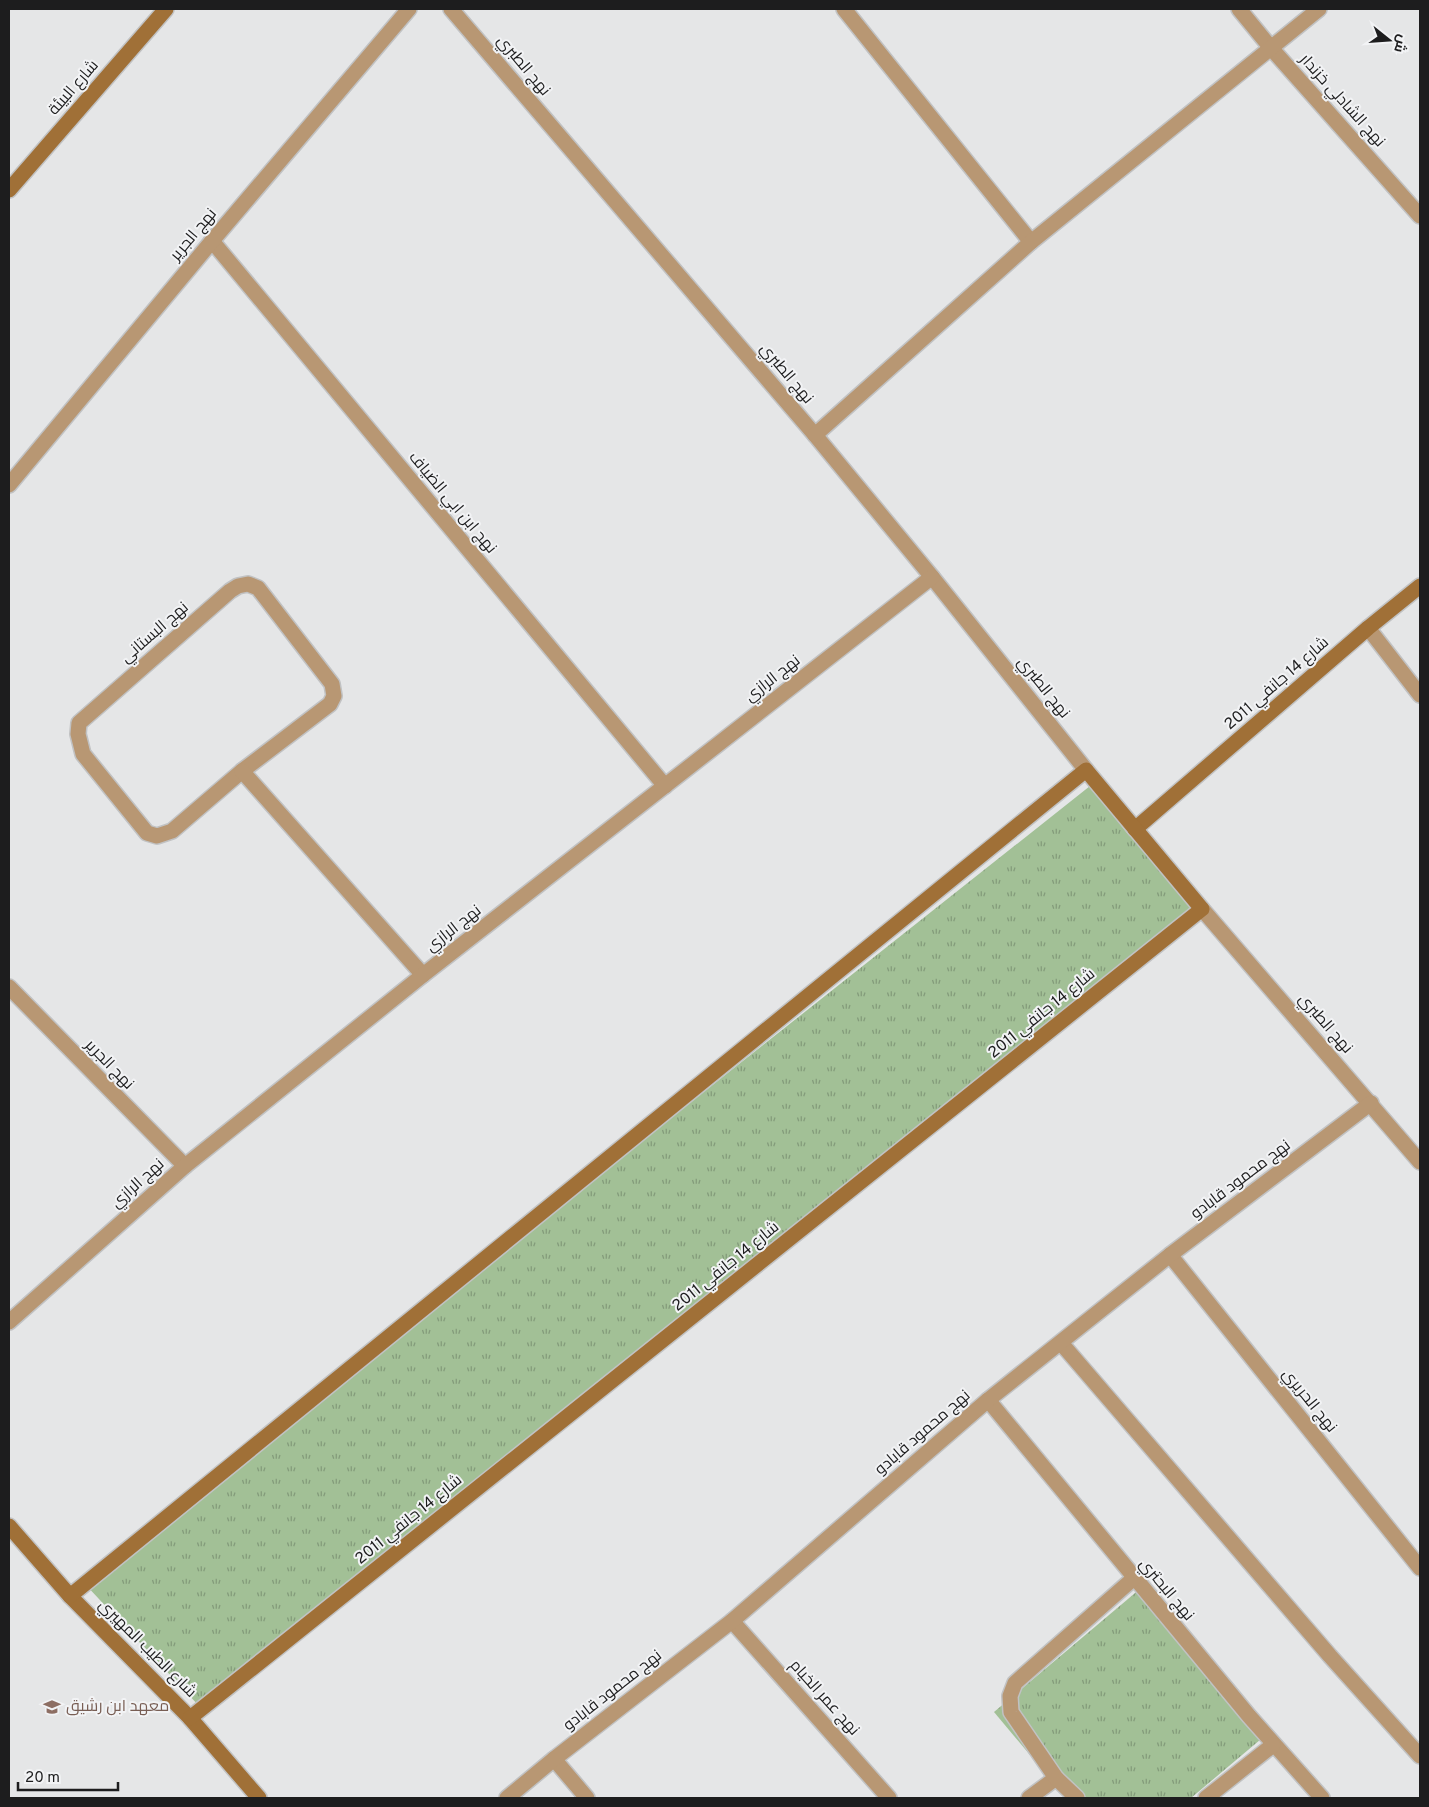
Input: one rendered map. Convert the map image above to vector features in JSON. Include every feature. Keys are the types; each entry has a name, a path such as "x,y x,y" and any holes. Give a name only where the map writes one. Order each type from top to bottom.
{"street":[{"name":"شارع البيئة","path":"9,190 166,9"},
{"name":"نهج الجرير","path":"9,486 212,241 409,9"},
{"name":"نهج الطبري","path":"451,9 815,435 932,576 1086,770"},
{"path":"844,9 1032,242"},
{"name":"نهج الشادلي خزندار","path":"1238,9 1420,216"},
{"path":"815,435 1032,242 1320,9"},
{"name":"نهج ابن ابي الضياف","path":"212,241 665,786"},
{"name":"نهج الرازي","path":"9,1322 184,1166 423,975 932,576"},
{"name":"نهج البستاني","path":"248,584 258,588 332,684 334,696 330,704 242,771 172,831 156,836 148,833 83,754 78,734 79,723 230,591 238,586 248,584"},
{"name":"شارع 14 جانفي 2011","path":"1135,830 1368,628 1420,586"},
{"path":"1368,628 1420,695"},
{"path":"70,1596 1086,770 1202,909"},
{"path":"242,771 423,975"},
{"name":"نهج الطبري","path":"1202,909 1420,1162"},
{"name":"شارع 14 جانفي 2011","path":"190,1718 1202,909"},
{"name":"نهج الجرير","path":"9,987 184,1166"},
{"name":"نهج محمود قابادو","path":"507,1798 554,1759 732,1621 988,1400 1170,1255 1371,1103"},
{"name":"نهج الحريري","path":"1170,1255 1420,1568"},
{"path":"1060,1343 1330,1656 1420,1756"},
{"name":"نهج البحتري","path":"988,1400 1273,1745 1322,1798"},
{"name":"شارع الطيب المهيري","path":"9,1526 70,1596 190,1718 259,1798"},
{"path":"1077,1798 1056,1778 1011,1712 1010,1696 1015,1683 1134,1578"},
{"name":"نهج عمر الخيام","path":"732,1621 889,1798"},
{"path":"1206,1798 1273,1745"},
{"path":"554,1759 587,1798"},
{"path":"1029,1798 1056,1778"}],"green space":[{"path":"1090,786 1127,833 1200,903 200,1707 84,1583"},
{"path":"1141,1588 1267,1734 1191,1798 1066,1798 994,1712"}],"place":[{"name":"معهد ابن رشيق","path":"52,1707"}]}
